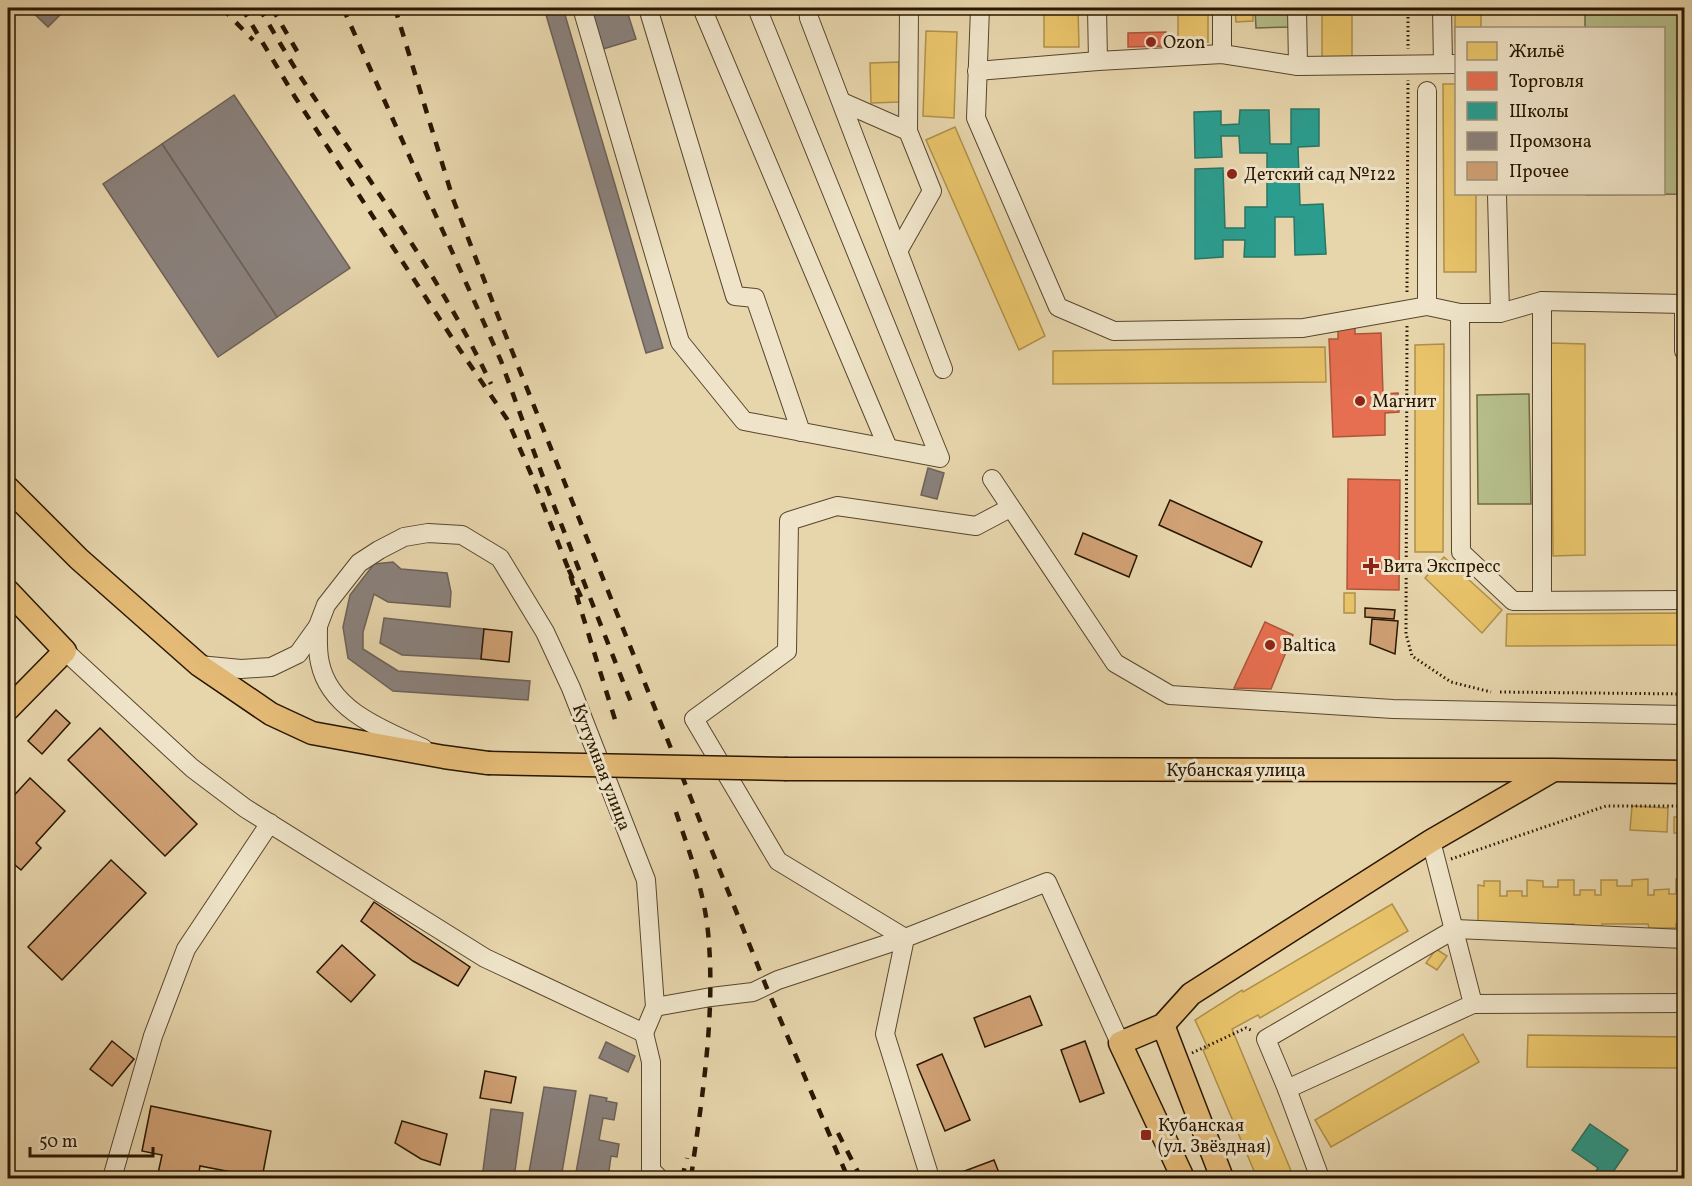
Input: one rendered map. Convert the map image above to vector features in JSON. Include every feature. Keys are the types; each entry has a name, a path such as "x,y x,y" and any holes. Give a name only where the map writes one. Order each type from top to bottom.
{"main road":[{"name":"Кубанская улица","path":"8,488 79,559 199,665 272,714 312,733 444,758 488,763 787,769 1684,772"},
{"path":"8,709 65,651 10,597"},
{"path":"1184,1179 1120,1043 1163,1025 1191,994 1431,841 1553,770"},
{"path":"1163,1025 1222,1179"}],"street":[{"path":"582,8 680,342 744,421 940,458 756,8"},
{"path":"648,8 735,296 755,298 801,432"},
{"path":"702,8 888,448"},
{"path":"808,8 809,18 943,369"},
{"path":"898,251 932,191 908,131 909,8"},
{"path":"980,8 976,118 1058,307 1114,331 1303,328 1427,306 1460,313 1500,313 1542,301 1684,304 1684,351"},
{"path":"1097,8 1098,61"},
{"path":"1222,8 1222,54"},
{"path":"1297,8 1298,66"},
{"path":"977,71 1222,54 1298,66 1450,64 1442,8"},
{"path":"1427,91 1427,306"},
{"path":"842,102 908,131"},
{"path":"1497,195 1500,313"},
{"path":"1542,301 1542,601"},
{"path":"1460,313 1461,552 1513,601 1684,600"},
{"path":"992,479 1115,663 1170,695 1393,709 1684,715"},
{"path":"905,938 778,861 694,719 787,651 789,521 837,506 976,526 1010,508"},
{"name":"Кутумная улица","path":"318,626 326,605 358,563 404,537 428,533 462,535 500,558 545,632 571,688 646,880 655,1007 644,1034"},
{"path":"199,665 241,669 271,667 298,654 318,626"},
{"path":"318,626 320,662 325,677 336,696 360,718 444,758"},
{"path":"65,651 192,768 245,808 485,958 644,1034 651,1062 653,1176"},
{"path":"112,1179 153,1036 186,949 270,823"},
{"path":"1431,841 1473,1004"},
{"path":"655,1007 753,992 778,980 905,938 1047,882 1120,1043"},
{"path":"1320,1179 1266,1039 1455,928 1684,939"},
{"path":"905,938 885,1034 930,1179"},
{"path":"1287,1089 1473,1004 1684,1003"}],"path":[{"path":"1437,864 1606,806 1684,806"},
{"path":"1187,1056 1246,1028 1266,1039"}],"green space":[{"path":"1255,8 1291,8 1291,27 1256,28"},
{"path":"1585,8 1683,8 1684,194 1665,194 1665,27 1585,27"},
{"path":"1529,394 1531,504 1478,504 1477,395"}],"building: Жильё":[{"path":"1044,8 1078,8 1079,47 1044,47"},
{"path":"1178,8 1208,8 1208,42 1178,43"},
{"path":"1235,8 1253,8 1253,21 1236,22"},
{"path":"1322,8 1352,8 1352,59 1322,59"},
{"path":"1455,8 1481,8 1481,27 1455,27"},
{"path":"926,31 957,32 954,118 923,116"},
{"path":"899,62 900,102 871,103 870,63"},
{"path":"1443,84 1455,84 1455,195 1476,195 1476,272 1444,272"},
{"path":"955,127 1045,336 1019,350 926,140"},
{"path":"1551,343 1585,344 1585,555 1553,556"},
{"path":"1444,344 1443,552 1415,552 1415,345"},
{"path":"1325,347 1326,382 1053,384 1053,351"},
{"path":"1444,557 1502,610 1482,633 1425,578"},
{"path":"1344,593 1355,593 1355,613 1344,613"},
{"path":"1684,613 1684,645 1506,646 1507,614"},
{"path":"1632,806 1668,808 1667,832 1630,830"},
{"path":"1674,817 1684,817 1684,833 1674,833"},
{"path":"1648,879 1648,895 1654,895 1654,890 1669,889 1669,894 1676,894 1676,879 1684,879 1684,924 1676,924 1676,928 1649,928 1648,924 1602,924 1602,929 1575,929 1574,924 1478,925 1478,885 1484,886 1484,881 1500,881 1500,896 1507,896 1507,891 1522,891 1522,896 1527,896 1527,880 1543,881 1543,887 1558,887 1558,880 1574,880 1574,895 1580,895 1580,890 1595,890 1595,895 1601,895 1601,880 1617,880 1617,886 1632,886 1632,880"},
{"path":"1392,904 1408,931 1260,1018 1258,1015 1232,1029 1294,1178 1257,1178 1203,1050 1208,1048 1195,1020 1242,990 1243,992"},
{"path":"1436,949 1447,956 1437,970 1426,963"},
{"path":"1463,1034 1479,1062 1331,1147 1315,1120"},
{"path":"1528,1035 1684,1037 1684,1068 1527,1067"}],"building: Торговля":[{"path":"1166,32 1166,46 1128,47 1128,33"},
{"path":"1338,327 1355,327 1355,334 1381,333 1383,394 1398,393 1399,412 1385,413 1385,435 1333,437 1329,339 1338,339"},
{"path":"1348,479 1400,480 1399,590 1347,589"},
{"path":"1265,622 1293,635 1271,689 1234,688"}],"building: Школы":[{"path":"1291,109 1319,109 1319,146 1298,147 1300,205 1323,204 1326,254 1295,255 1294,217 1275,217 1275,257 1244,257 1245,240 1223,240 1223,257 1195,259 1195,169 1223,168 1225,228 1245,228 1245,207 1267,207 1267,153 1240,153 1239,136 1221,136 1222,157 1195,158 1194,112 1221,111 1221,125 1239,124 1240,110 1269,110 1270,144 1291,144"},
{"path":"1590,1124 1628,1150 1609,1178 1591,1178 1598,1168 1572,1150"}],"building: Промзона":[{"path":"28,8 67,8 48,27"},
{"path":"544,8 563,8 663,348 646,353"},
{"path":"590,8 626,8 636,39 603,49"},
{"path":"234,95 350,268 277,317 162,144"},
{"path":"162,144 277,317 218,357 103,184"},
{"path":"928,468 944,473 937,499 921,495"},
{"path":"393,562 401,569 447,573 451,592 450,607 388,602 374,594 363,632 363,649 398,671 530,681 528,700 393,691 348,658 343,627 350,595 374,564"},
{"path":"384,618 484,629 481,659 402,655 380,643"},
{"path":"606,1042 635,1056 628,1072 599,1058"},
{"path":"544,1087 576,1091 561,1178 528,1178"},
{"path":"590,1095 607,1098 606,1101 617,1103 614,1120 603,1118 599,1140 619,1144 617,1157 611,1156 608,1178 575,1178"},
{"path":"491,1109 523,1113 514,1178 482,1178"}],"building: Прочее":[{"path":"1170,500 1262,542 1251,567 1159,525"},
{"path":"1083,533 1137,556 1129,577 1075,554"},
{"path":"1365,608 1395,610 1394,619 1365,617"},
{"path":"1372,619 1398,621 1395,654 1370,644"},
{"path":"484,629 512,632 509,662 481,659"},
{"path":"56,710 70,723 42,754 28,741"},
{"path":"100,728 197,824 165,856 68,760"},
{"path":"30,778 65,811 36,843 41,848 21,870 15,865 8,872 8,802"},
{"path":"111,860 146,893 62,980 28,947"},
{"path":"374,902 470,967 458,986 413,961 361,921"},
{"path":"342,945 375,975 351,1002 317,972"},
{"path":"1030,996 1042,1025 985,1047 974,1018"},
{"path":"112,1041 134,1059 112,1086 90,1069"},
{"path":"1085,1041 1104,1093 1080,1102 1061,1050"},
{"path":"942,1054 970,1120 945,1131 917,1065"},
{"path":"485,1071 516,1077 511,1103 480,1098"},
{"path":"151,1106 271,1131 262,1178 200,1166 198,1178 157,1178 162,1155 142,1151"},
{"path":"402,1121 447,1134 440,1165 421,1159 395,1143"},
{"path":"994,1160 1001,1178 964,1178 962,1172"}],"railway":[{"path":"222,8 253,40"},
{"path":"242,8 295,97 507,419 568,568"},
{"path":"259,8 298,73 427,267 491,384"},
{"path":"272,8 301,58"},
{"path":"343,8 501,361 547,488 631,702"},
{"path":"395,8 453,199 498,316 766,986 848,1178"},
{"path":"581,597 568,568 617,726"},
{"path":"676,812 703,901 710,963 707,1055 691,1178"},
{"path":"838,1133 861,1178"},
{"path":"682,1178 687,1158"}],"place":[{"name":"Ozon","path":"1151,42"},
{"name":"Детский сад №122","path":"1232,174"},
{"name":"Магнит","path":"1360,401"},
{"name":"Вита Экспресс","path":"1371,566"},
{"name":"Baltica","path":"1270,645"},
{"name":"Кубанская (ул. Звёздная)","path":"1146,1135"}]}
